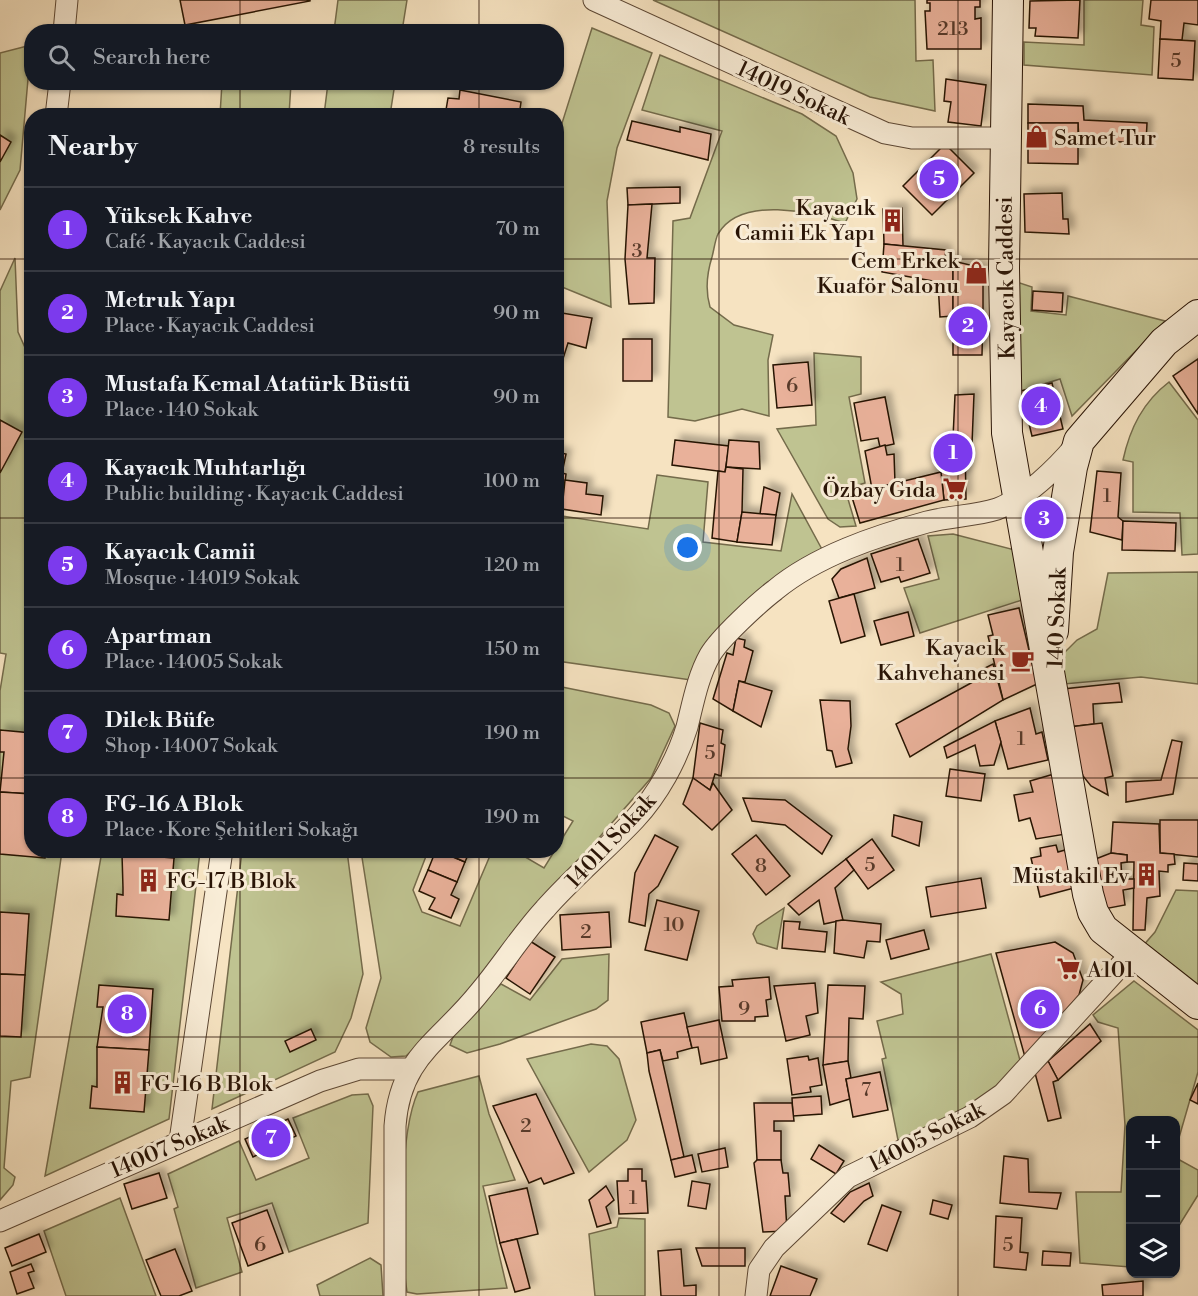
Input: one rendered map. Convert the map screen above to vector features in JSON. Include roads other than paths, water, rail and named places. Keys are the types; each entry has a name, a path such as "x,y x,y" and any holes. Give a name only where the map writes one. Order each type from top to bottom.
{"main road":[{"name":"Kayacık Caddesi","path":"1008,0 1005,138 1007,433 1093,912 1103,929 1198,1005"},
{"name":"140 Sokak","path":"1054,689 1052,617 1058,552 1072,467 1079,441 1164,342 1198,315"}],"street":[{"path":"65,24 67,0"},
{"name":"14019 Sokak","path":"594,0 885,133 912,138 1005,138"},
{"path":"57,108 59,90"},
{"name":"140 Sokak","path":"1018,497 1064,459 1079,441"},
{"name":"14011 Sokak","path":"395,1296 395,1126 400,1092 411,1069 429,1044 477,996 544,909 634,819 655,794 677,752 709,656 774,590 838,553 927,522 999,508 1018,497"},
{"path":"180,1141 221,858"},
{"name":"14005 Sokak","path":"756,1296 759,1270 774,1248 848,1178 970,1117 1003,1094 1132,953"},
{"name":"14007 Sokak","path":"0,1221 343,1072 374,1067 411,1069"}],"place":[{"name":"Samet Tur","path":"1036,137"},
{"name":"Kayacık Camii","path":"939,179"},
{"name":"Kayacık Camii Ek Yapı","path":"893,220"},
{"name":"Cem Erkek Kuaför Salonu","path":"977,273"},
{"name":"Metruk Yapı","path":"968,326"},
{"name":"Kayacık Muhtarlığı","path":"1041,406"},
{"name":"Yüksek Kahve","path":"953,453"},
{"name":"Özbay Gıda","path":"954,489"},
{"name":"Mustafa Kemal Atatürk Büstü","path":"1044,519"},
{"name":"Kayacık Kahvehanesi","path":"1023,660"},
{"name":"Müstakil Ev","path":"1147,875"},
{"name":"FG-17 B Blok","path":"148,880"},
{"name":"A101","path":"1069,969"},
{"name":"Apartman","path":"1040,1009"},
{"name":"FG-16 A Blok","path":"127,1014"},
{"name":"FG-16 B Blok","path":"122,1083"},
{"name":"Dilek Büfe","path":"271,1138"}]}
